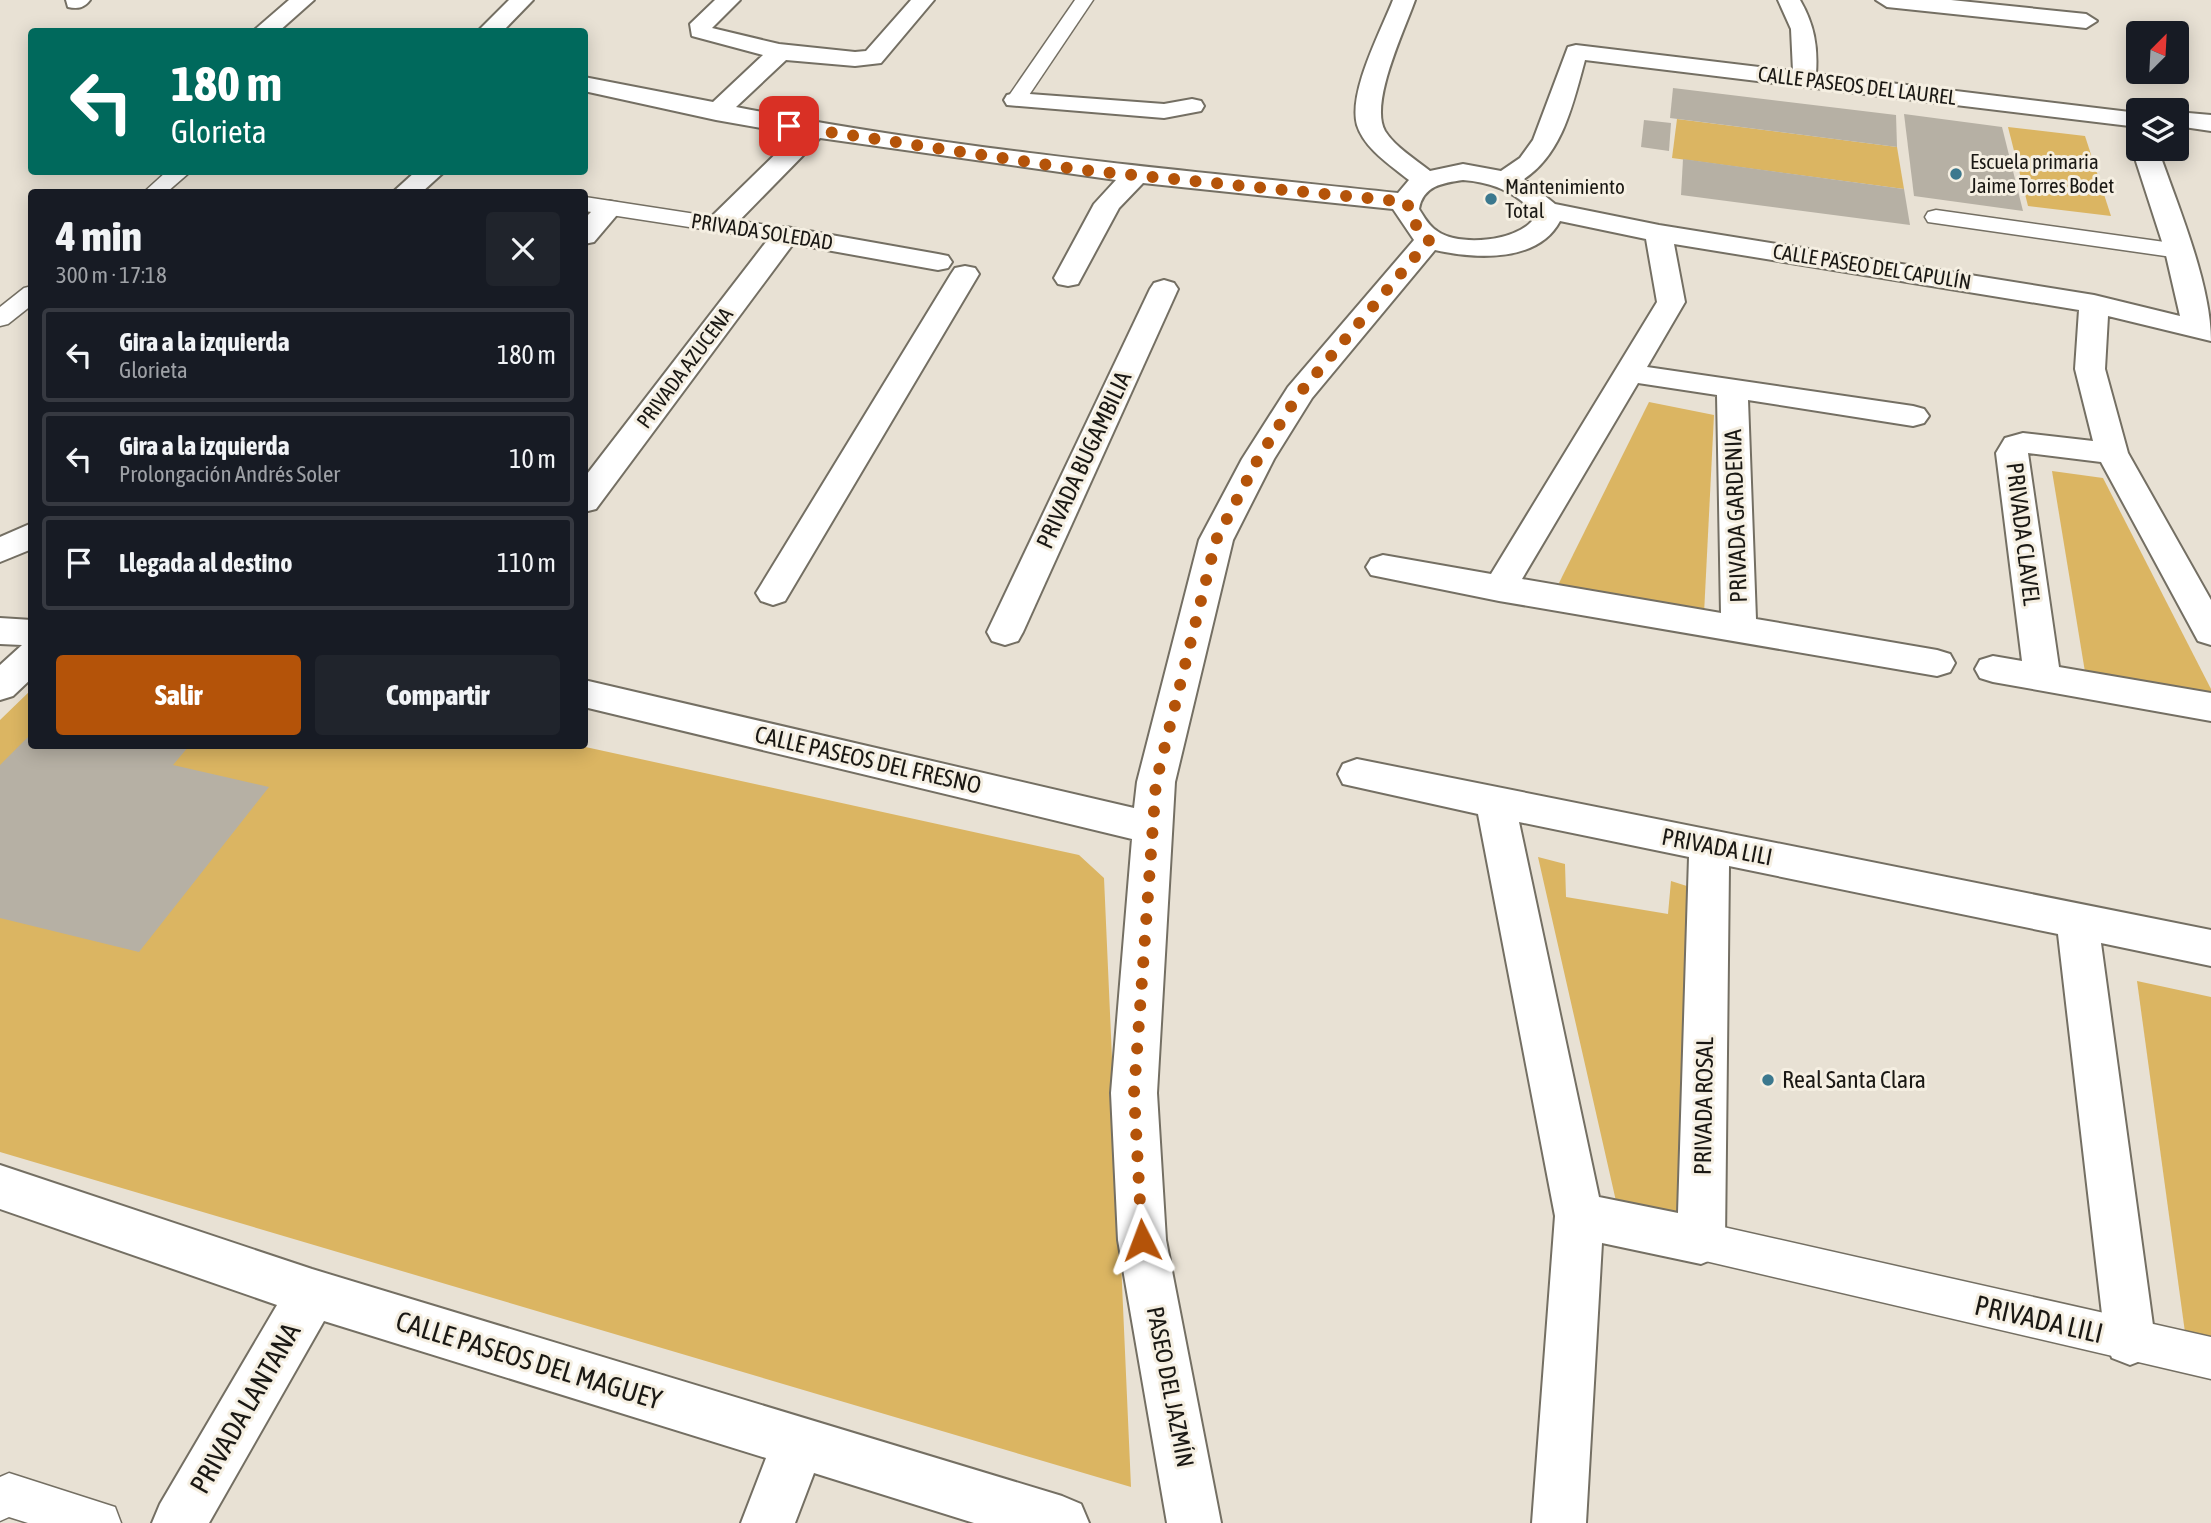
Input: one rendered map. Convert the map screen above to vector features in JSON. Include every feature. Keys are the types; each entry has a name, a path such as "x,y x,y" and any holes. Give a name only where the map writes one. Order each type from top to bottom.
{"street":[{"path":"268,28 303,0"},
{"path":"492,28 522,0"},
{"path":"729,0 701,24 699,31 781,51 841,60 873,58 923,0"},
{"path":"1404,0 1369,103 1369,125 1380,142 1425,180"},
{"path":"1789,0 1802,21 1806,50 1804,79"},
{"path":"1887,0 2017,7 2086,21"},
{"path":"716,113 781,51"},
{"name":"CALLE PASEOS DEL LAUREL","path":"1506,179 1530,162 1544,142 1558,109 1576,52 2126,120"},
{"path":"588,85 814,131 1056,166 1407,202"},
{"path":"1016,100 1164,111 1192,106"},
{"path":"1056,166 1080,106"},
{"path":"2189,120 2211,123"},
{"path":"720,224 814,131"},
{"path":"2149,161 2204,329"},
{"path":"1463,172 1506,179 1524,187 1546,210 1546,222 1527,240 1487,247 1430,239 1413,222 1407,202 1413,188 1425,180 1463,172"},
{"path":"410,189 427,175"},
{"path":"1068,278 1107,204 1135,176"},
{"path":"588,227 597,206"},
{"name":"CALLE PASEO DEL CAPULÍN","path":"1546,210 1659,233 2094,304 2204,329"},
{"path":"1499,589 1671,302 1662,271 1659,233"},
{"name":"PRIVADA SOLEDAD","path":"773,593 951,268 786,235"},
{"name":"PRIVADA AZUCENA","path":"588,496 786,235"},
{"name":"PASEO DEL JAZMÍN","path":"1194,1523 1142,1240 1134,1093 1156,782 1216,540 1258,459 1299,394 1430,239"},
{"name":"PRIVADA BUGAMBILIA","path":"1005,632 1164,289"},
{"path":"2094,304 2090,369 2112,453 2211,632"},
{"path":"1630,373 1913,416"},
{"name":"PRIVADA GARDENIA","path":"1382,567 1739,630 1732,387"},
{"name":"PRIVADA CLAVEL","path":"2042,678 2012,453 2016,445 2023,443 2112,453"},
{"path":"0,551 28,536"},
{"path":"1739,630 1937,663"},
{"path":"0,632 28,634"},
{"path":"0,687 28,659"},
{"path":"1993,669 2211,708"},
{"name":"CALLE PASEOS DEL FRESNO","path":"588,694 1152,828"},
{"name":"PRIVADA LILI","path":"1357,774 2211,948"},
{"path":"1495,802 1579,1216 1559,1523"},
{"name":"PRIVADA ROSAL","path":"1701,1241 1709,846"},
{"name":"PRIVADA LILI","path":"2077,919 2130,1340"},
{"name":"CALLE PASEOS DEL MAGUEY","path":"0,1187 312,1293 1062,1523"},
{"path":"1579,1216 1701,1241"},
{"name":"PRIVADA LANTANA","path":"179,1523 312,1293"},
{"path":"768,1523 799,1443"}],"lane":[{"path":"1016,100 1084,0"},
{"path":"158,189 175,175"},
{"name":"PRIVADA SOLEDAD","path":"597,206 786,235"},
{"path":"1936,217 2179,251"},
{"path":"0,319 28,296"},
{"name":"PRIVADA LILI","path":"1701,1241 2211,1358"},
{"path":"0,1499 9,1495 99,1523"}],"shaded area":[{"path":"1677,119 1897,147 1904,189 1672,158"},
{"path":"2008,127 2085,136 2111,216 2028,206"},
{"path":"1649,402 1714,415 1704,614 1556,589"},
{"path":"2052,471 2103,478 2211,689 2211,705 2086,678"},
{"path":"28,693 28,749 588,748 1079,855 1104,878 1131,1487 0,1152 0,720"},
{"path":"1538,857 1565,864 1566,897 1668,914 1671,881 1693,888 1694,1222 1618,1210"},
{"path":"2137,981 2211,997 2211,1353 2187,1347"}],"building":[{"path":"1673,88 1896,115 1897,147 1670,118"},
{"path":"1904,114 2002,127 2023,211 1914,196"},
{"path":"1644,120 1671,123 1669,151 1641,147"},
{"path":"1683,159 1904,189 1910,225 1681,195"},
{"path":"28,737 28,749 186,749 173,765 269,787 139,952 0,918 0,765"}],"place":[{"name":"Escuela primaria Jaime Torres Bodet","path":"1956,174"},
{"name":"Mantenimiento Total","path":"1491,199"},
{"name":"Real Santa Clara","path":"1768,1080"}],"route":[{"path":"789,126 1082,170 1407,202 1406,209 1413,222 1430,239 1299,394 1258,459 1216,540 1156,782 1134,1093 1142,1240"}]}
